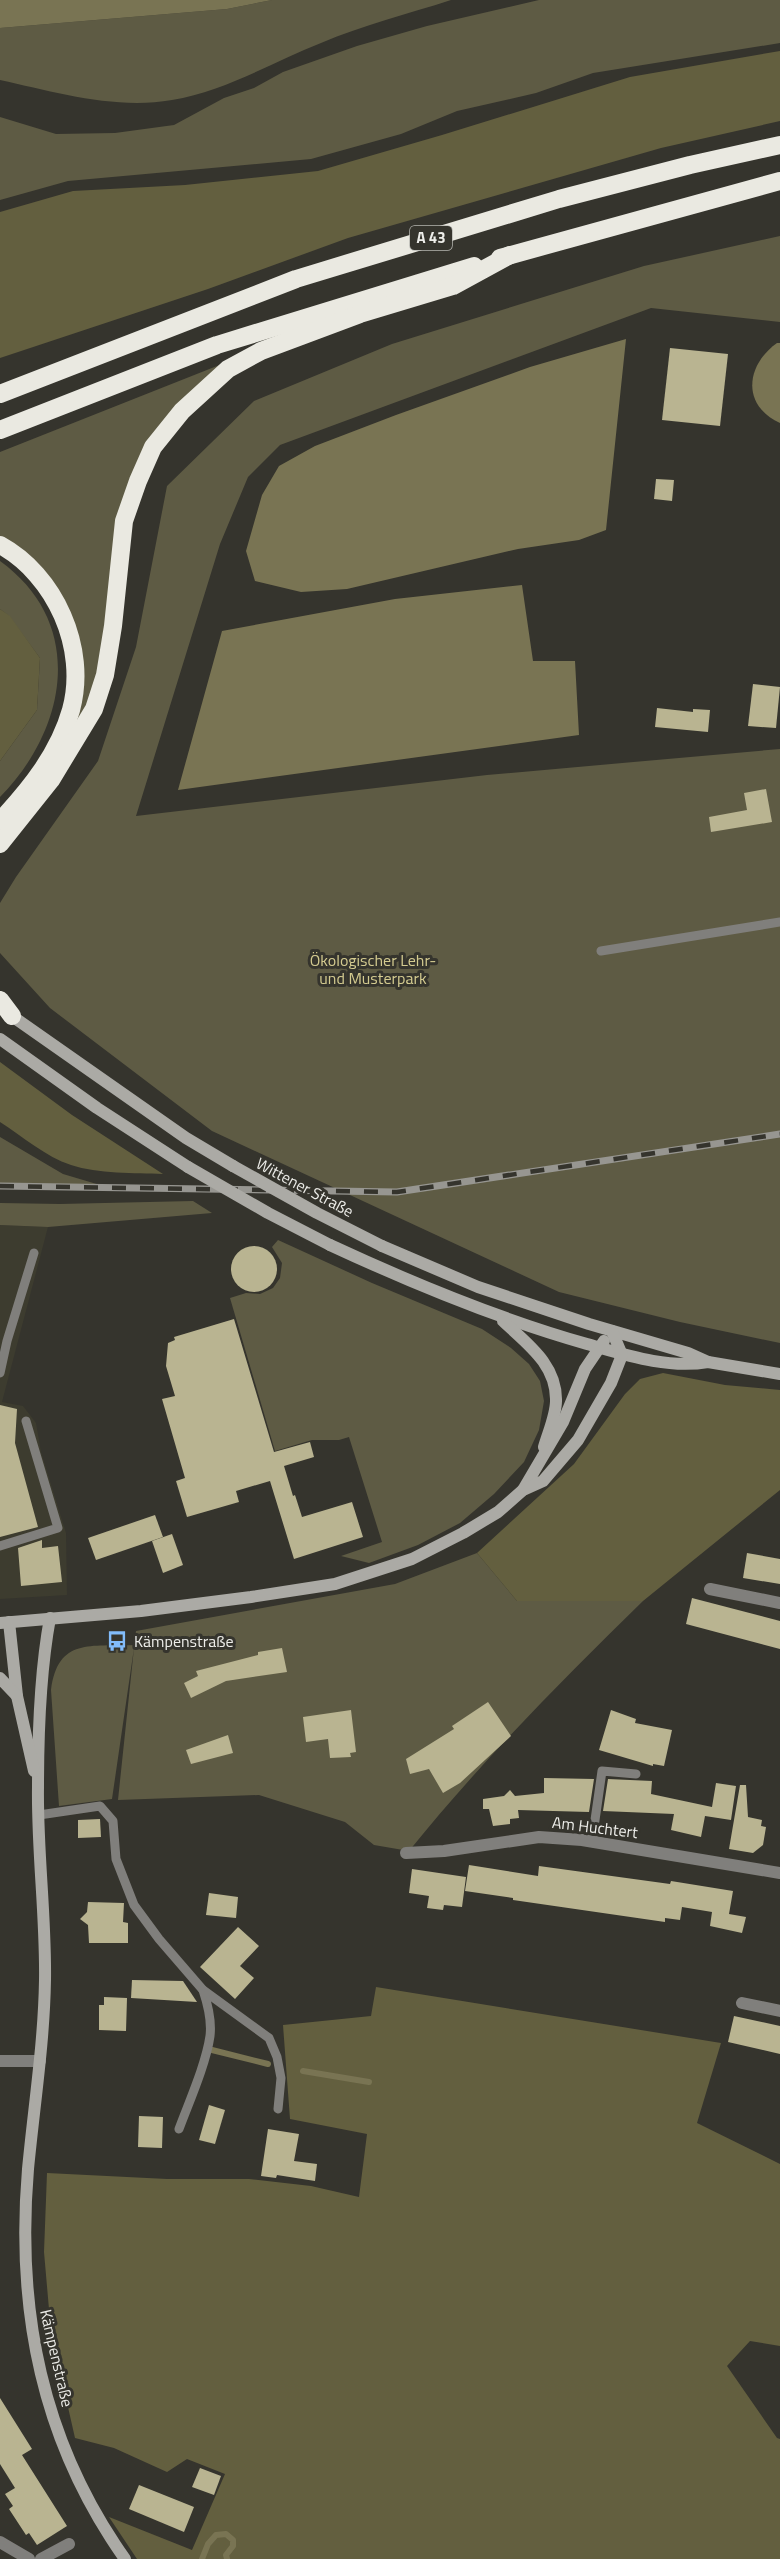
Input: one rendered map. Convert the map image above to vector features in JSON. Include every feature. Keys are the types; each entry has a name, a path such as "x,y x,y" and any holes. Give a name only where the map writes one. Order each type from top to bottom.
{"highway":[{"name":"A 43","path":"0,394 296,279 559,199 690,165 780,145"},
{"name":"A 43","path":"0,430 217,345 510,255 780,181"},
{"path":"0,844 51,780 94,709 105,675 113,626 124,521 153,447 182,411 228,369 261,351 360,314 453,286 510,255"},
{"path":"0,545 22,560 50,591 68,628 74,669 71,709 53,752 35,780 0,821"},
{"path":"0,1000 6,1011"}],"main road":[{"name":"Wittener Straße","path":"6,1011 186,1138 317,1213 382,1246 478,1287 688,1353 708,1362 780,1374"},
{"name":"Wittener Straße","path":"0,1039 97,1108 188,1167 259,1208 390,1273 500,1318 622,1355 687,1366 708,1362"},
{"path":"500,1318 541,1356 555,1386 556,1402 539,1462"},
{"path":"5,1622 141,1611 335,1584 412,1559 498,1512 523,1490 543,1481 578,1440 611,1383 622,1355 612,1331 598,1347 585,1369 563,1422 523,1490"},
{"name":"Kämpenstraße","path":"50,1618 44,1664 38,1788 45,1981 40,2061 28,2170 25,2271 31,2331 61,2441 100,2524 126,2559"},
{"name":"Kämpenstraße","path":"5,1622 17,1696 38,1788"},
{"path":"0,1678 17,1696"}],"street":[{"path":"710,1589 780,1603"},
{"name":"Am Huchtert","path":"406,1853 444,1851 539,1837 592,1841 780,1873"},
{"path":"742,2004 780,2012"},
{"path":"0,2061 40,2061"},
{"path":"0,2542 28,2559"},
{"path":"41,2559 69,2544"}],"lane":[{"path":"601,951 780,922"},
{"path":"0,1373 3,1341 34,1252"},
{"path":"0,1546 58,1528 26,1421"},
{"path":"592,1841 602,1771 636,1774"},
{"path":"39,1815 100,1806 113,1821 116,1859 135,1905 159,1939 203,1990 269,2038 277,2057 281,2078 278,2109"},
{"path":"179,2129 194,2091 210,2036 209,2009 203,1990"}],"shaded area":[{"path":"0,0 272,0 227,9 0,28"},
{"path":"780,51 780,121 661,148 348,238 208,289 0,358 0,212 73,191 185,185 318,171 630,77"},
{"path":"626,339 606,530 579,540 518,549 347,589 301,592 255,581 246,551 262,495 279,466 315,446 396,415 530,367"},
{"path":"777,343 780,343 780,423 767,415 759,406 752,384 759,362"},
{"path":"522,585 533,661 575,661 579,735 178,790 222,631 395,599"},
{"path":"0,609 10,616 40,658 37,710 0,761"},
{"path":"0,1062 72,1115 163,1174 82,1168 52,1157 34,1146 0,1122"},
{"path":"0,1225 48,1227 2,1402 23,1406 36,1423 41,1452 66,1533 67,1595 0,1599"},
{"path":"663,1373 725,1385 780,1390 780,1490 643,1601 517,1601 477,1553 574,1464 625,1394 640,1379"},
{"path":"376,1987 721,2043 697,2123 780,2164 780,2346 750,2341 727,2366 777,2438 780,2439 780,2559 137,2559 109,2517 192,2550 225,2474 187,2459 167,2472 114,2448 75,2438 51,2332 44,2252 47,2173 167,2179 249,2179 311,2186 359,2197 367,2134 290,2119 283,2025 371,2016"}],"green space":[{"path":"272,0 451,0 353,31 248,76 192,96 172,100 150,103 107,101 0,80 0,28 227,9"},
{"path":"539,0 780,0 780,43 593,73 536,93 457,111 401,134 311,159 68,181 0,200 0,117 56,134 115,133 174,125 224,98 254,88 283,72 357,46 427,26"},
{"name":"Ökologischer Lehr- und Musterpark","path":"780,236 780,322 651,308 280,445 248,477 220,544 136,816 487,775 780,749 780,1343 680,1322 559,1292 212,1131 50,1008 0,953 0,903 98,761 136,647 167,486 254,401 392,344 644,266"},
{"path":"222,364 178,405 150,444 100,668 81,720 65,744 78,645 0,538 0,452"},
{"path":"0,561 27,586 46,614 56,645 58,676 53,708 41,740 23,770 0,797 0,761 37,710 40,658 9,616 0,609"},
{"path":"0,1137 63,1174 110,1188 0,1185"},
{"path":"193,1201 212,1213 48,1227 0,1225 0,1203"},
{"path":"278,1240 372,1283 482,1329 511,1348 529,1364 540,1381 544,1401 539,1430 524,1462 494,1494 460,1523 418,1545 369,1563 341,1556 382,1542 349,1437 339,1440 312,1440 275,1451 230,1298 246,1293 260,1294 273,1288 280,1278 282,1263 272,1247"},
{"path":"477,1553 517,1601 643,1601 522,1723 409,1851 374,1845 345,1822 259,1795 118,1800 134,1648 112,1799 59,1806 51,1690 55,1673 61,1661 69,1653 91,1646 134,1645 136,1631 395,1584"}],"building":[{"path":"670,348 728,354 720,426 662,420"},
{"path":"656,479 674,480 672,501 654,499"},
{"path":"753,684 780,687 776,728 748,726"},
{"path":"657,708 693,712 693,709 710,710 708,732 655,727"},
{"path":"766,789 772,822 711,832 709,817 747,810 744,793"},
{"path":"254,1246 270,1253 277,1269 270,1285 254,1292 238,1285 231,1269 238,1253"},
{"path":"234,1319 274,1452 310,1442 314,1457 284,1466 302,1517 352,1502 363,1537 294,1559 270,1481 236,1491 239,1502 187,1517 176,1481 185,1478 162,1399 175,1396 166,1366 168,1343 175,1340 174,1337"},
{"path":"0,1405 17,1409 15,1443 38,1527 0,1537"},
{"path":"155,1515 163,1537 96,1560 88,1538"},
{"path":"172,1534 183,1565 163,1573 152,1541"},
{"path":"42,1540 42,1548 58,1546 62,1582 21,1586 18,1548"},
{"path":"747,1553 780,1559 780,1584 743,1578"},
{"path":"692,1598 780,1621 780,1649 686,1624"},
{"path":"282,1648 287,1672 226,1681 191,1698 184,1683 198,1676 196,1671 258,1655 258,1652"},
{"path":"488,1702 511,1736 460,1783 443,1793 429,1769 410,1774 406,1759 454,1729 452,1726"},
{"path":"351,1710 356,1752 350,1753 351,1757 330,1758 328,1739 306,1742 303,1717"},
{"path":"611,1710 636,1719 635,1723 672,1730 664,1766 653,1764 653,1766 599,1750"},
{"path":"228,1735 233,1753 191,1764 186,1750"},
{"path":"544,1778 594,1779 589,1812 518,1810 519,1818 510,1819 510,1824 493,1826 489,1809 483,1809 483,1799 504,1796 510,1790 515,1796 544,1793"},
{"path":"608,1779 652,1781 651,1794 712,1807 716,1783 736,1786 731,1820 705,1816 701,1837 671,1830 674,1814 603,1811"},
{"path":"740,1785 746,1785 748,1817 762,1820 761,1826 766,1827 763,1845 753,1853 729,1849"},
{"path":"100,1819 101,1837 78,1838 78,1820"},
{"path":"469,1865 538,1876 539,1866 670,1884 671,1881 733,1891 729,1914 746,1917 742,1933 710,1926 712,1912 682,1907 680,1920 665,1918 665,1922 465,1891"},
{"path":"412,1869 466,1877 462,1907 444,1905 443,1910 427,1908 429,1896 409,1893"},
{"path":"209,1893 238,1897 236,1918 206,1915"},
{"path":"88,1902 124,1903 123,1922 128,1923 128,1943 89,1943 88,1925 80,1919 87,1912"},
{"path":"238,1927 259,1946 240,1966 254,1978 235,1999 200,1967"},
{"path":"132,1980 183,1981 197,2002 131,1998"},
{"path":"104,1997 127,1998 126,2031 99,2030 99,2005 104,2005"},
{"path":"734,2016 780,2026 780,2054 728,2042"},
{"path":"209,2105 225,2110 215,2144 199,2140"},
{"path":"139,2116 163,2117 162,2148 138,2147"},
{"path":"268,2129 299,2134 294,2161 317,2164 315,2181 277,2175 276,2178 261,2176"},
{"path":"0,2398 32,2449 22,2455 67,2526 37,2545 29,2533 26,2535 9,2509 13,2506 5,2494 15,2488 0,2464"},
{"path":"200,2468 221,2476 214,2495 192,2487"},
{"path":"139,2485 194,2507 184,2532 129,2509"}],"waterway":[{"path":"212,2050 268,2064"},
{"path":"303,2071 369,2082"},
{"path":"202,2559 208,2544 216,2535 226,2534 233,2540 233,2546 226,2555 227,2559"}],"railway":[{"path":"0,1186 397,1192 780,1134"}],"place":[{"name":"Kämpenstraße","path":"117,1641"}]}
